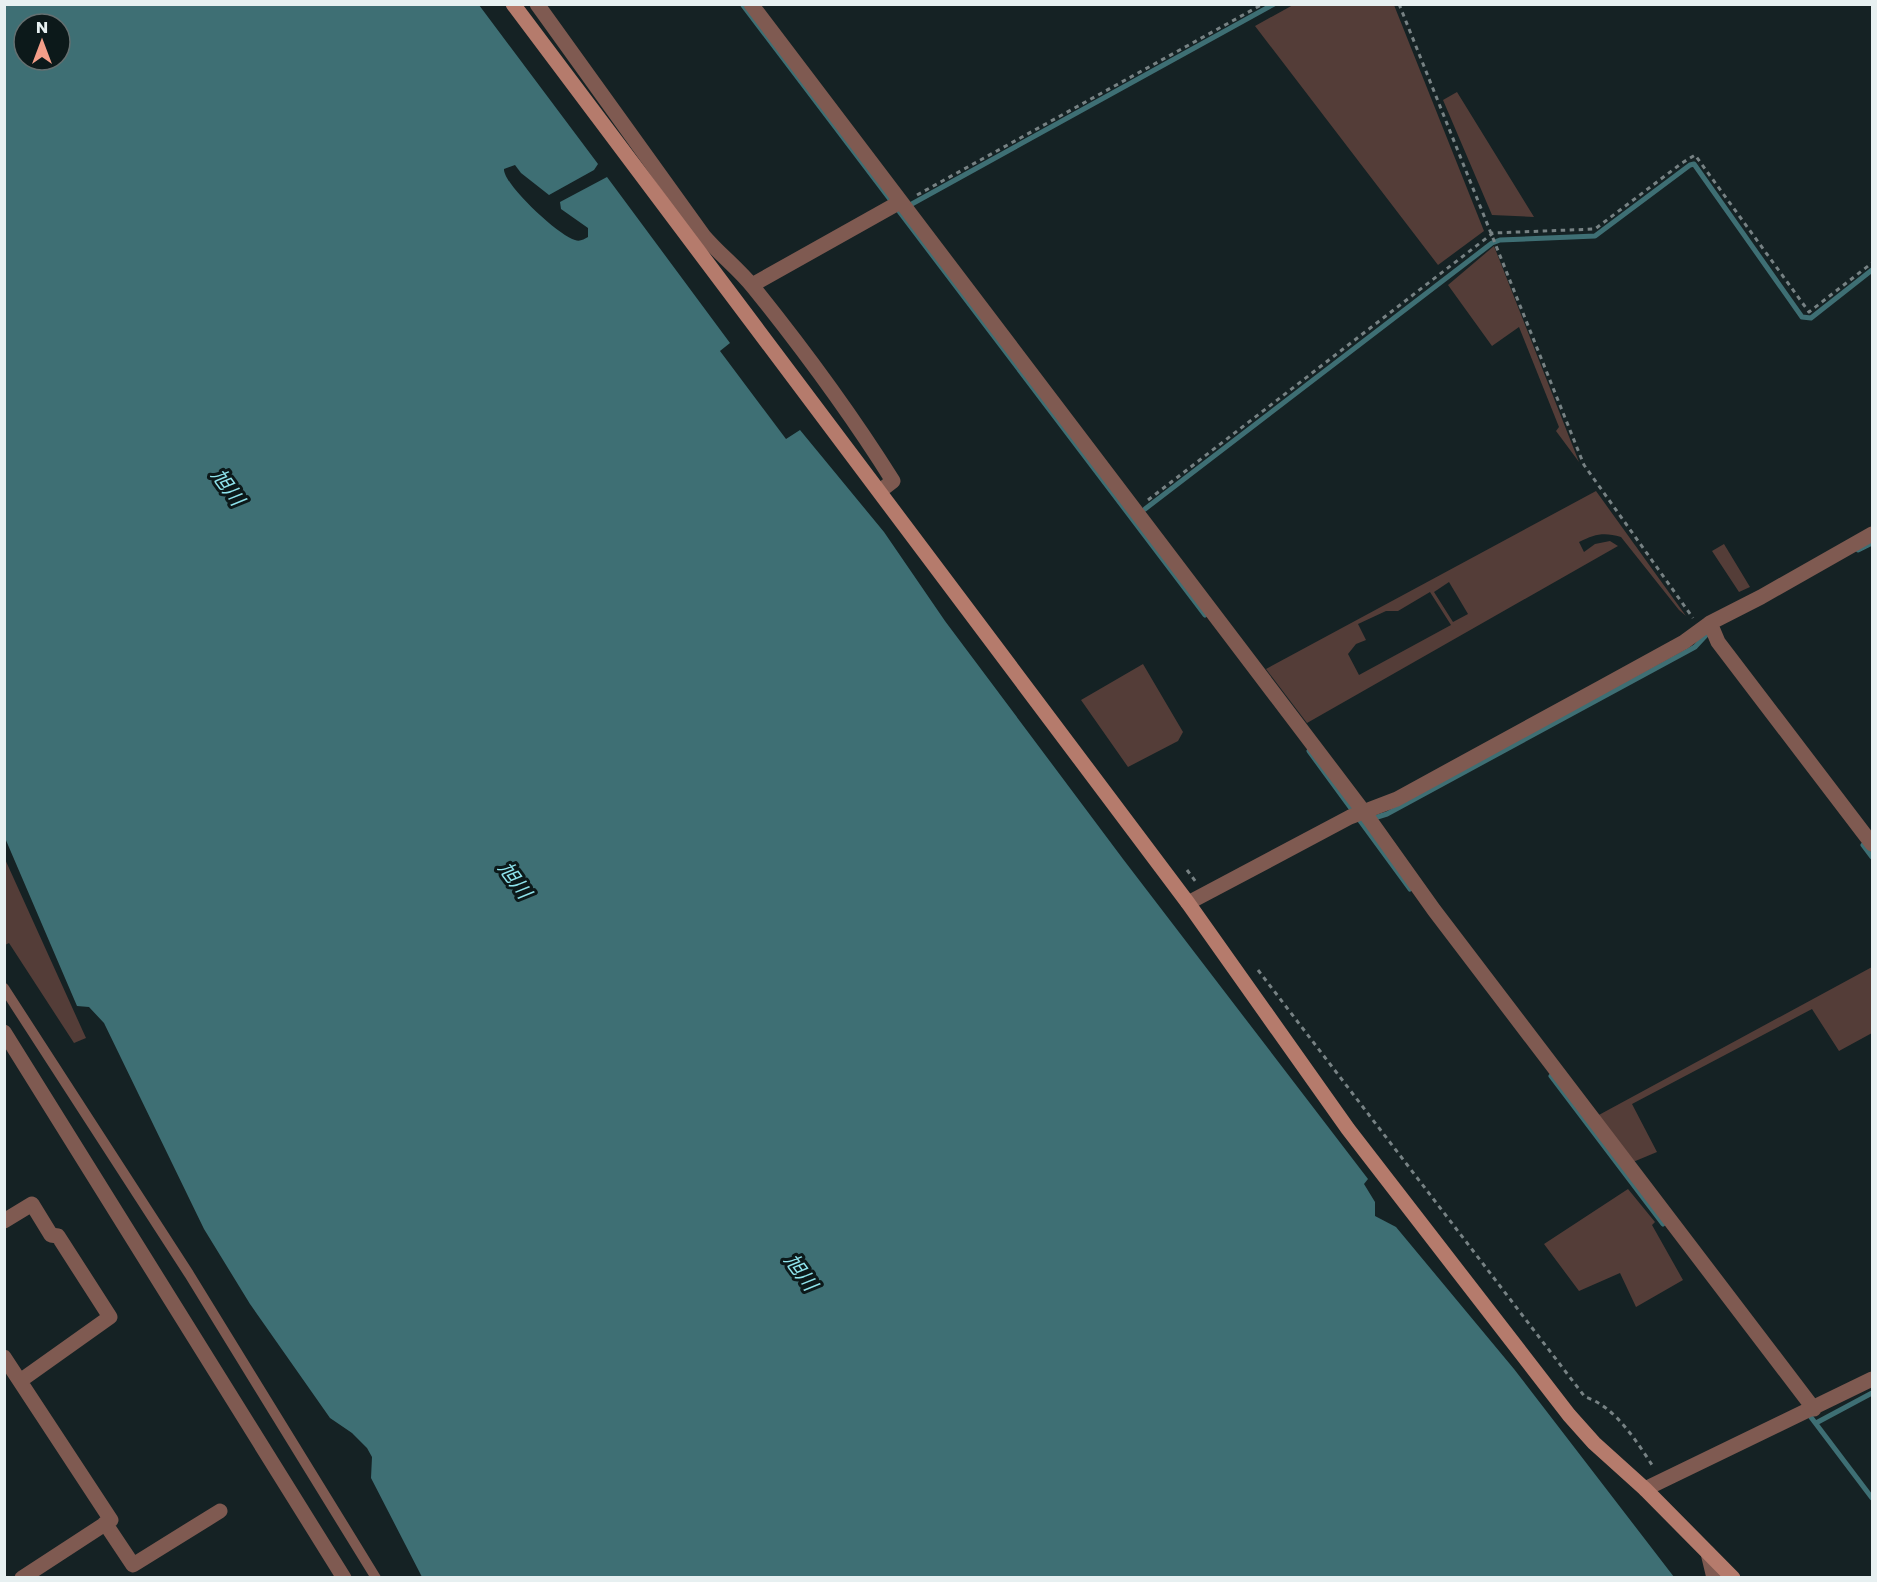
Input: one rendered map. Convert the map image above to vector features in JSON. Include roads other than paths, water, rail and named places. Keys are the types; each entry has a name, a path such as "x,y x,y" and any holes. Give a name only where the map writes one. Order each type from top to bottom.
{"street":[{"path":"513,4 698,238 880,491 1188,903 1348,1129 1569,1415 1594,1443 1645,1489 1733,1578"},
{"path":"537,4 680,199 698,238 752,285 882,465 893,481 880,491"},
{"path":"751,4 895,204 1135,510 1809,1411"},
{"path":"752,285 895,204"},
{"path":"1188,903 1397,799 1684,642 1872,534"},
{"path":"1709,627 1718,642 1872,844"},
{"path":"4,1032 344,1578"},
{"path":"4,1221 32,1204 51,1235 58,1236 110,1317 20,1381"},
{"path":"4,1357 111,1520 22,1578"},
{"path":"1645,1489 1872,1379"},
{"path":"105,1523 133,1565 220,1510"},
{"path":"1708,1553 1714,1578"}],"lane":[{"path":"4,988 189,1274 376,1578"}],"water":[{"name":"旭川","path":"4,5 479,5 598,164 594,170 549,195 521,173 515,165 504,169 512,186 545,220 567,236 579,241 588,237 588,228 561,209 560,202 607,177 730,343 720,351 786,439 800,430 884,532 945,621 1123,859 1368,1179 1364,1184 1375,1202 1375,1216 1396,1227 1514,1369 1674,1577 422,1577 371,1478 372,1457 367,1448 352,1433 330,1418 250,1304 204,1229 104,1023 89,1007 77,1006 5,838"}],"waterway":[{"path":"742,4 1205,615"},
{"path":"910,205 1274,4"},
{"path":"1145,509 1492,243 1500,240 1595,236 1690,165 1694,164 1802,317 1811,318 1872,270"},
{"path":"1858,550 1872,543"},
{"path":"1371,819 1387,814 1695,647 1708,633"},
{"path":"1309,751 1410,889"},
{"path":"1863,845 1872,857"},
{"path":"1551,1076 1663,1224"},
{"path":"1816,1423 1872,1393"},
{"path":"1807,1412 1872,1498"}]}
